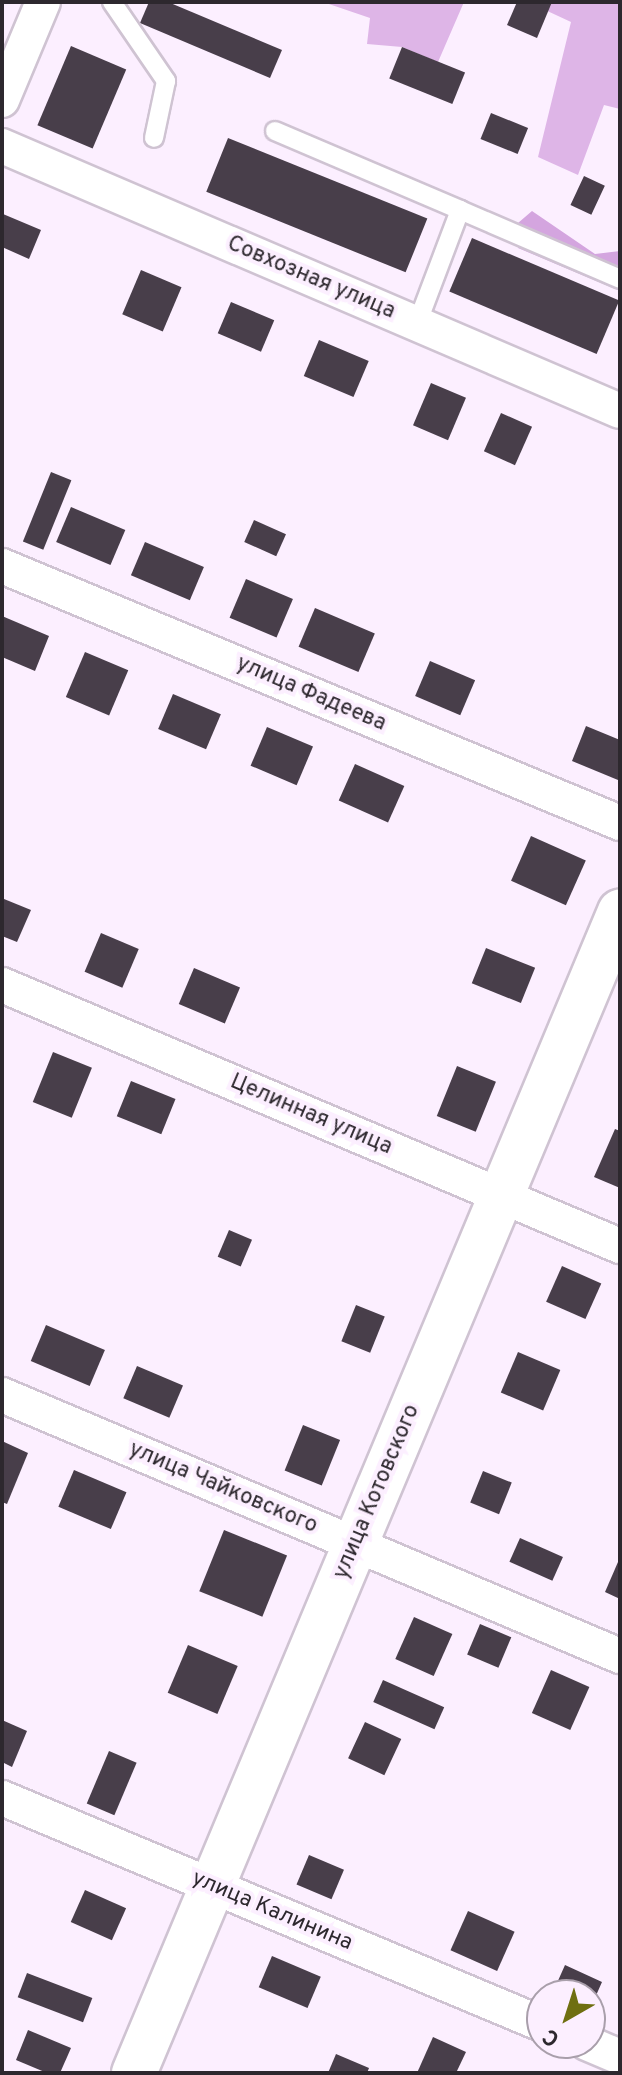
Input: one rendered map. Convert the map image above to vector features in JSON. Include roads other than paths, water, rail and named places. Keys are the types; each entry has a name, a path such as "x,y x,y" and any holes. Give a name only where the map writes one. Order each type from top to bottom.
{"street":[{"path":"2,100 43,2"},
{"name":"Совхозная улица","path":"2,146 620,411"},
{"name":"улица Фадеева","path":"2,566 620,823"},
{"name":"улица Котовского","path":"134,2073 620,912"},
{"name":"Целинная улица","path":"2,985 620,1246"},
{"name":"улица Чайковского","path":"2,1395 620,1656"},
{"name":"улица Калинина","path":"2,1798 526,2017"}],"lane":[{"path":"112,2 166,81 154,138"},
{"path":"275,131 620,279"},
{"path":"417,324 460,210"}]}
